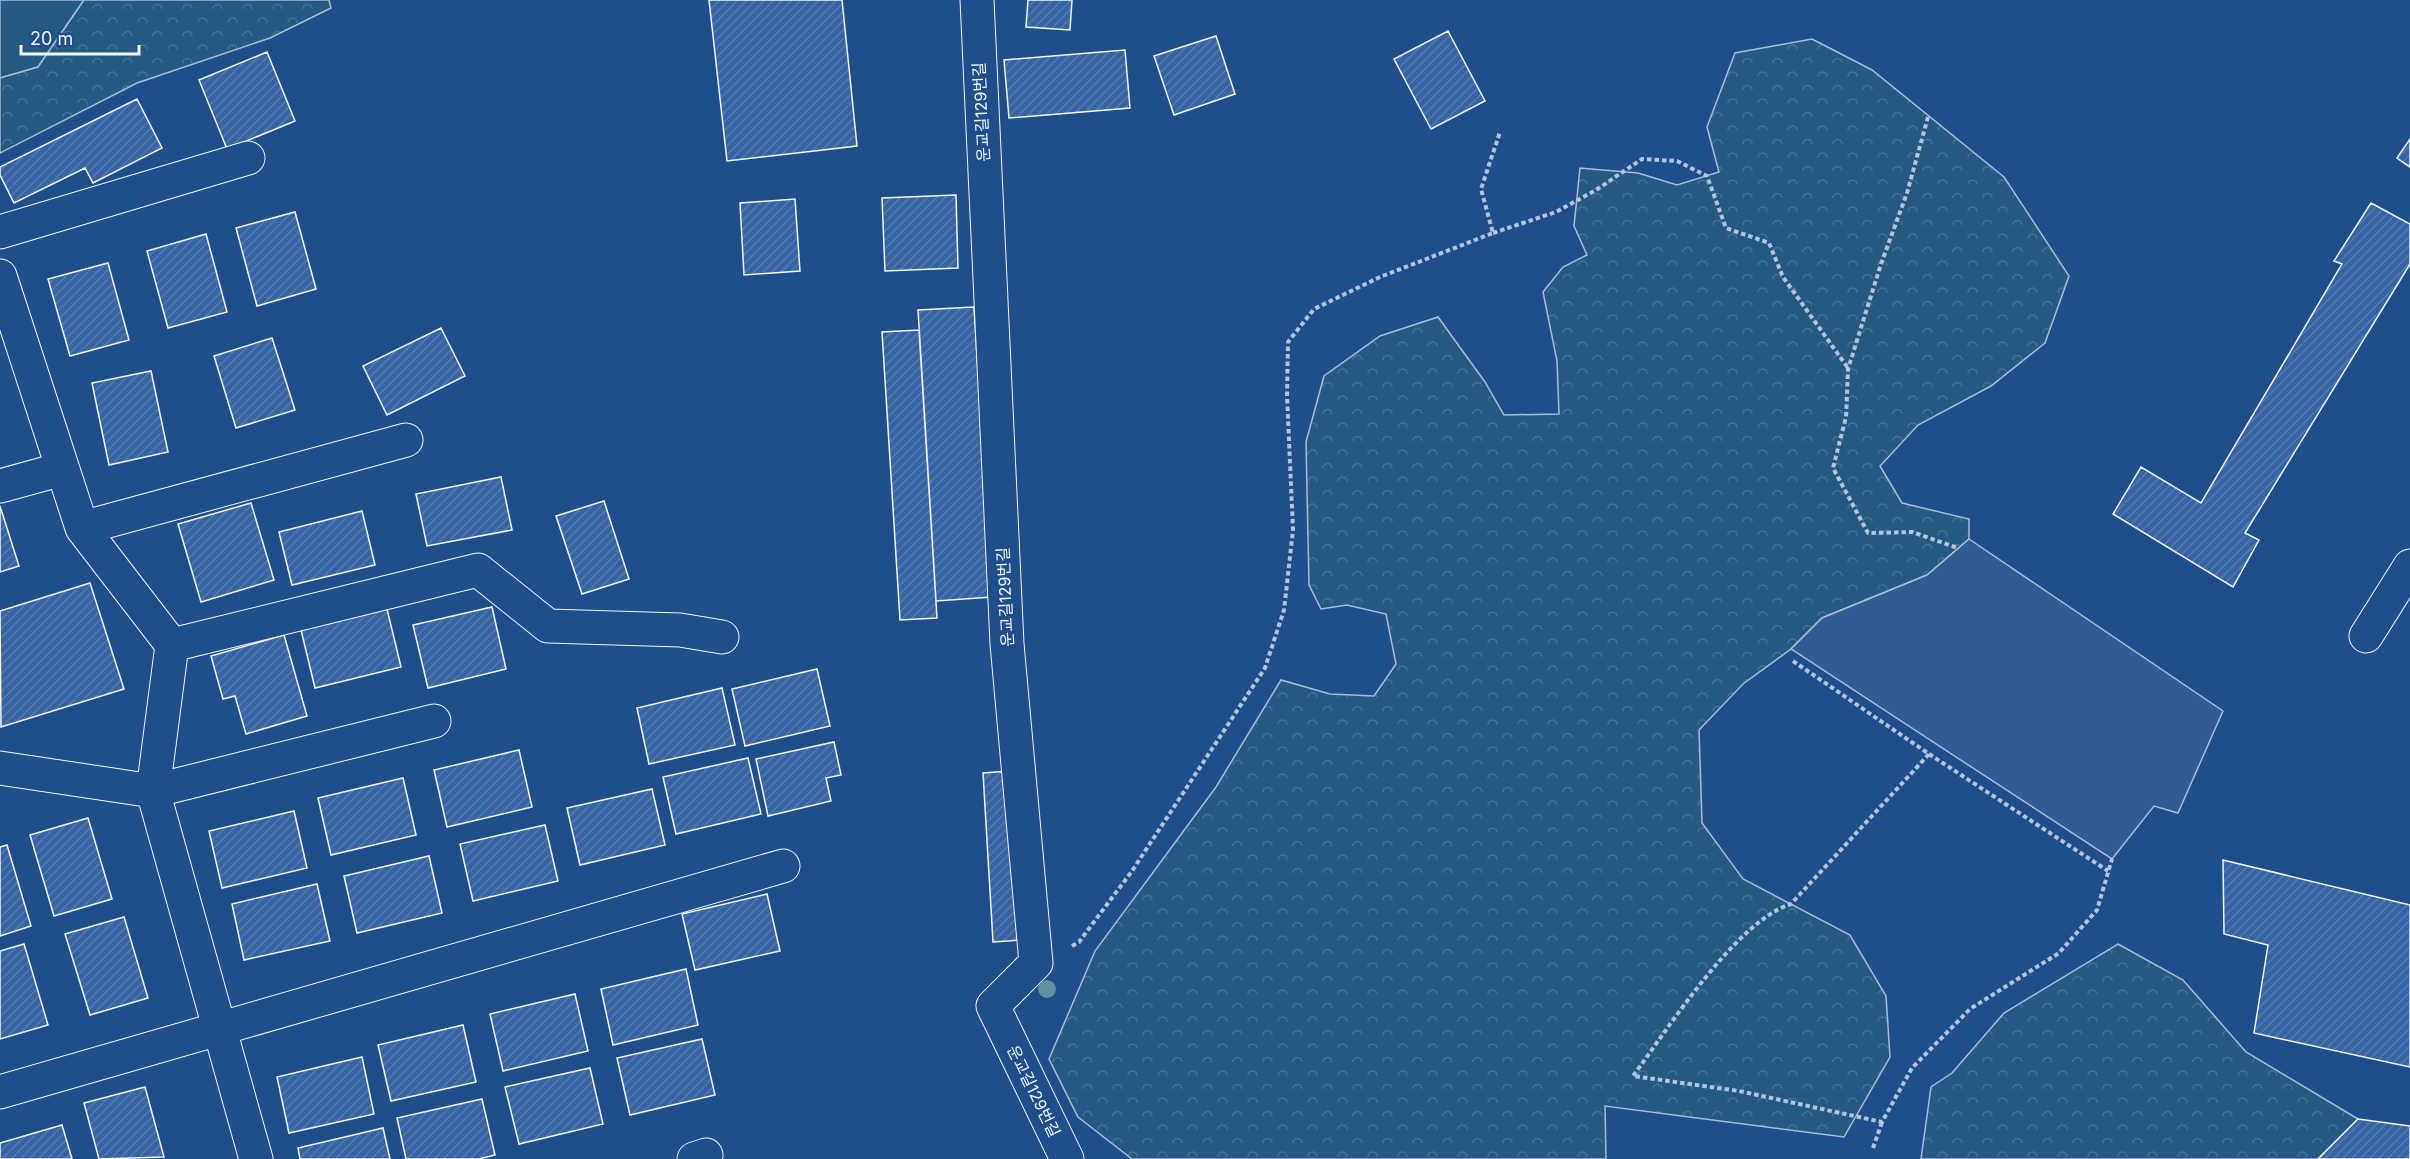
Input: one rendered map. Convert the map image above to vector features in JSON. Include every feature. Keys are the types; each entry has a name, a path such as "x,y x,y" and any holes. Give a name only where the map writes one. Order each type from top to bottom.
{"street":[{"name":"운교길129번길","path":"977,0 1007,644 1036,963 993,1006 1067,1159"},
{"path":"0,232 248,158"},
{"path":"0,276 82,528 172,645 153,791 256,1159"},
{"path":"82,528 406,440"},
{"path":"0,486 62,469"},
{"path":"2366,636 2410,566"},
{"path":"172,645 478,570 548,626 680,630 722,638"},
{"path":"0,768 153,791 434,721"},
{"path":"0,1092 783,866"}],"path":[{"path":"1928,117 1907,193 1881,264 1848,369 1846,417 1833,468 1868,533 1912,532 1958,549"},
{"path":"1493,233 1481,189 1500,132"},
{"path":"1036,963 1079,942 1132,871 1265,669 1284,610 1293,530 1287,395 1288,342 1314,309 1380,277 1493,233 1556,212 1596,190 1642,159 1677,161 1707,176 1726,228 1769,243 1783,277 1848,369"},
{"path":"1793,661 1929,754 2108,871"},
{"path":"1882,1122 1739,1090 1633,1076 1735,941 1777,908 1791,904 1929,754"},
{"path":"1873,1148 1882,1122 1912,1068 1970,1009 2059,953 2097,910 2112,859"}],"green space":[{"path":"0,0 84,0 38,67 0,78"},
{"path":"84,0 329,0 331,8 270,38 137,83 0,153 0,78 38,67"},
{"path":"1812,39 1872,70 2004,177 2069,276 2045,343 1991,386 1918,425 1880,466 1902,503 1969,519 1969,539 1927,575 1822,618 1791,649 1743,684 1699,730 1702,823 1743,879 1850,935 1886,996 1890,1057 1844,1137 1605,1106 1606,1159 1132,1159 1078,1117 1049,1059 1095,951 1216,787 1281,680 1330,694 1374,696 1396,664 1386,614 1347,605 1321,609 1309,585 1306,442 1324,376 1380,336 1438,317 1485,382 1504,415 1559,414 1557,361 1543,292 1563,267 1587,255 1574,226 1580,168 1638,173 1677,185 1719,172 1707,127 1735,53"},
{"path":"2118,944 2183,980 2246,1052 2358,1119 2318,1159 1921,1159 1931,1087 1952,1073 2004,1013"}],"shaded area":[{"path":"1969,539 2223,711 2178,813 2154,806 2112,859 1791,649 1822,618 1927,575"}],"building":[{"path":"709,0 842,0 857,146 727,161"},
{"path":"1028,0 1072,0 1070,30 1026,27"},
{"path":"1448,31 1485,101 1431,129 1394,59"},
{"path":"1216,36 1235,94 1174,115 1154,56"},
{"path":"1125,50 1130,108 1009,118 1004,60"},
{"path":"267,52 295,121 227,149 199,80"},
{"path":"137,99 162,148 93,183 85,168 14,203 0,175 0,167"},
{"path":"2410,139 2410,167 2397,158"},
{"path":"956,195 958,268 885,271 882,198"},
{"path":"795,199 800,271 744,275 740,203"},
{"path":"2371,203 2410,224 2410,264 2245,533 2259,540 2233,587 2113,514 2141,467 2201,503 2342,264 2334,261"},
{"path":"295,212 316,289 257,306 236,228"},
{"path":"206,234 227,312 168,328 147,251"},
{"path":"108,263 129,340 70,356 48,279"},
{"path":"974,307 992,597 936,601 918,310"},
{"path":"441,328 465,376 387,415 363,366"},
{"path":"919,330 937,618 900,620 882,332"},
{"path":"272,338 295,410 236,428 214,356"},
{"path":"151,371 168,452 109,465 92,383"},
{"path":"501,477 512,530 427,546 416,494"},
{"path":"604,501 629,579 582,594 556,516"},
{"path":"251,503 274,580 201,602 178,524"},
{"path":"0,506 19,566 0,572"},
{"path":"362,511 375,565 292,585 279,532"},
{"path":"90,583 124,689 1,727 0,611"},
{"path":"492,607 506,669 428,688 413,625"},
{"path":"387,609 401,667 315,688 301,630"},
{"path":"284,635 307,716 246,734 235,696 223,699 211,656"},
{"path":"817,669 830,726 745,746 732,689"},
{"path":"722,688 735,745 649,764 637,708"},
{"path":"834,742 841,775 826,778 831,801 768,816 756,759"},
{"path":"519,750 532,807 447,827 434,770"},
{"path":"748,758 761,814 676,834 663,777"},
{"path":"1009,771 1020,940 993,942 983,773"},
{"path":"403,778 416,835 331,855 318,798"},
{"path":"652,789 665,845 580,865 567,808"},
{"path":"294,811 307,868 222,888 209,831"},
{"path":"88,818 112,899 54,916 30,835"},
{"path":"545,825 558,881 473,901 460,844"},
{"path":"7,845 31,926 0,936 0,847"},
{"path":"429,856 442,913 357,933 344,876"},
{"path":"2223,860 2410,905 2410,1067 2254,1033 2268,945 2224,934"},
{"path":"317,884 330,941 244,960 232,904"},
{"path":"767,894 780,951 695,970 682,914"},
{"path":"124,917 148,998 90,1015 65,934"},
{"path":"24,944 48,1025 0,1039 0,951"},
{"path":"686,969 698,1025 613,1045 601,989"},
{"path":"575,994 588,1051 503,1071 490,1014"},
{"path":"463,1025 476,1082 391,1101 378,1045"},
{"path":"702,1039 715,1095 630,1115 617,1058"},
{"path":"362,1057 374,1114 289,1133 277,1077"},
{"path":"590,1068 603,1124 519,1144 505,1087"},
{"path":"145,1087 164,1157 99,1159 84,1103"},
{"path":"482,1099 495,1155 479,1159 406,1159 397,1118"},
{"path":"2358,1119 2410,1126 2410,1159 2318,1159"},
{"path":"62,1125 72,1159 0,1159 0,1143"},
{"path":"383,1128 390,1159 300,1159 298,1148"}]}
